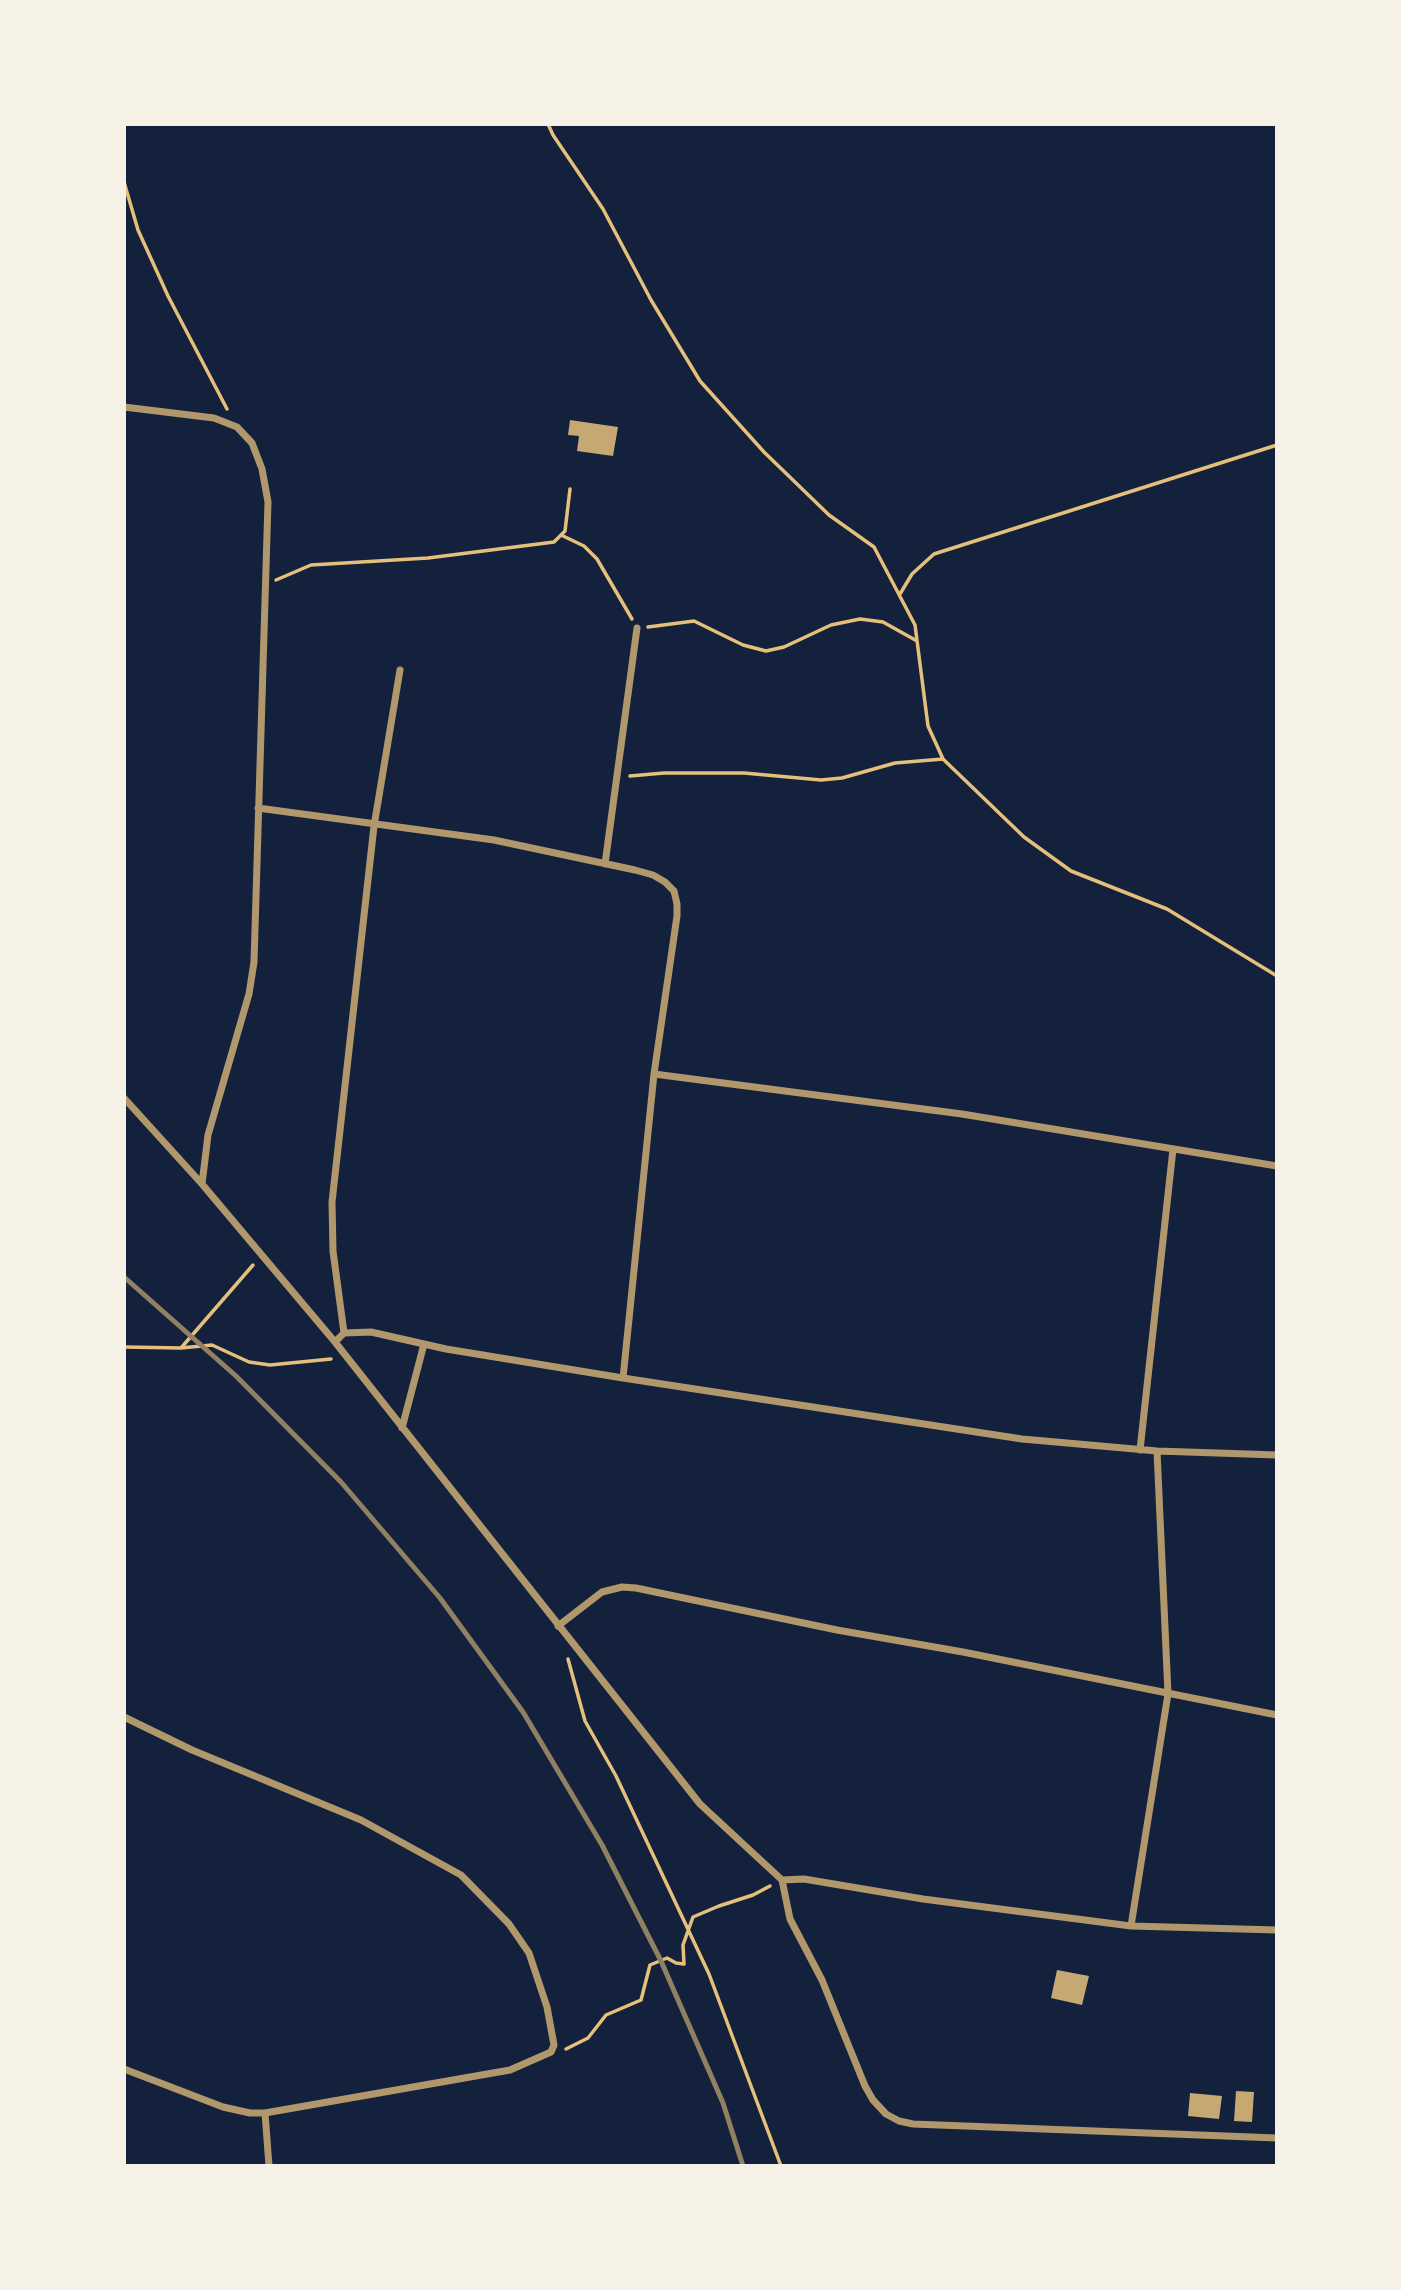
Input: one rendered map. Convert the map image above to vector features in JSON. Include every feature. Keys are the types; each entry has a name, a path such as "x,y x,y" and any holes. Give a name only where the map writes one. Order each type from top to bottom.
{"street":[{"path":"124,407 214,418 237,427 253,443 268,502 254,962 249,994 208,1135 202,1184"},
{"path":"605,864 638,628"},
{"path":"344,1333 333,1251 332,1202 374,825 400,670"},
{"path":"258,808 494,840 635,870 659,878 674,891 677,904 654,1074 623,1378"},
{"path":"654,1074 962,1114 1277,1166"},
{"path":"124,1098 202,1184 335,1342 700,1804 782,1880 790,1919 822,1980 873,2100 887,2113 899,2121 927,2125 1277,2138"},
{"path":"1140,1450 1173,1149"},
{"path":"335,1342 344,1333 370,1332 424,1344 623,1378 1022,1439 1140,1450 1277,1455"},
{"path":"402,1428 424,1344"},
{"path":"1131,1926 1168,1693 1157,1451"},
{"path":"558,1626 602,1592 622,1587 636,1588 837,1630 1277,1715"},
{"path":"124,1717 192,1750 361,1820 461,1875 509,1924 529,1953 547,2007 550,2051 510,2070 265,2113 250,2113 223,2107 124,2068"},
{"path":"782,1880 804,1879 923,1899 1131,1926 1277,1930"},
{"path":"265,2113 269,2166"}],"path":[{"path":"548,124 603,209 651,300 700,381 764,453 829,514 874,547 915,625 928,726 943,759 1024,837 1071,871 1167,909 1277,976"},
{"path":"124,182 138,230 163,285 237,427"},
{"path":"900,594 912,574 934,554 1277,445"},
{"path":"265,584 312,565 428,558 554,542 565,531 570,489"},
{"path":"561,535 584,546 597,559 638,628 694,621 743,645 766,651 784,647 831,625 860,619 883,622 918,641"},
{"path":"617,778 664,773 744,773 821,780 842,778 895,762 943,759"},
{"path":"181,1348 261,1256"},
{"path":"124,1347 181,1348 212,1345 249,1362 270,1365 346,1357"},
{"path":"565,1650 585,1721 616,1776 709,1973 781,2166"},
{"path":"550,2051 565,2049 588,2039 606,2015 641,2000 650,1965 667,1958 676,1964 684,1964 683,1945 693,1917 753,1895 782,1880"}],"building":[{"path":"570,420 618,427 613,456 577,451 579,436 568,435"},
{"path":"1057,1970 1089,1976 1082,2005 1051,1998"},
{"path":"1236,2091 1254,2092 1252,2122 1234,2121"},
{"path":"1190,2093 1222,2096 1219,2119 1188,2116"}],"railway":[{"path":"124,1277 236,1376 341,1482 440,1598 523,1712 602,1845 661,1961 723,2103 743,2166"}]}
